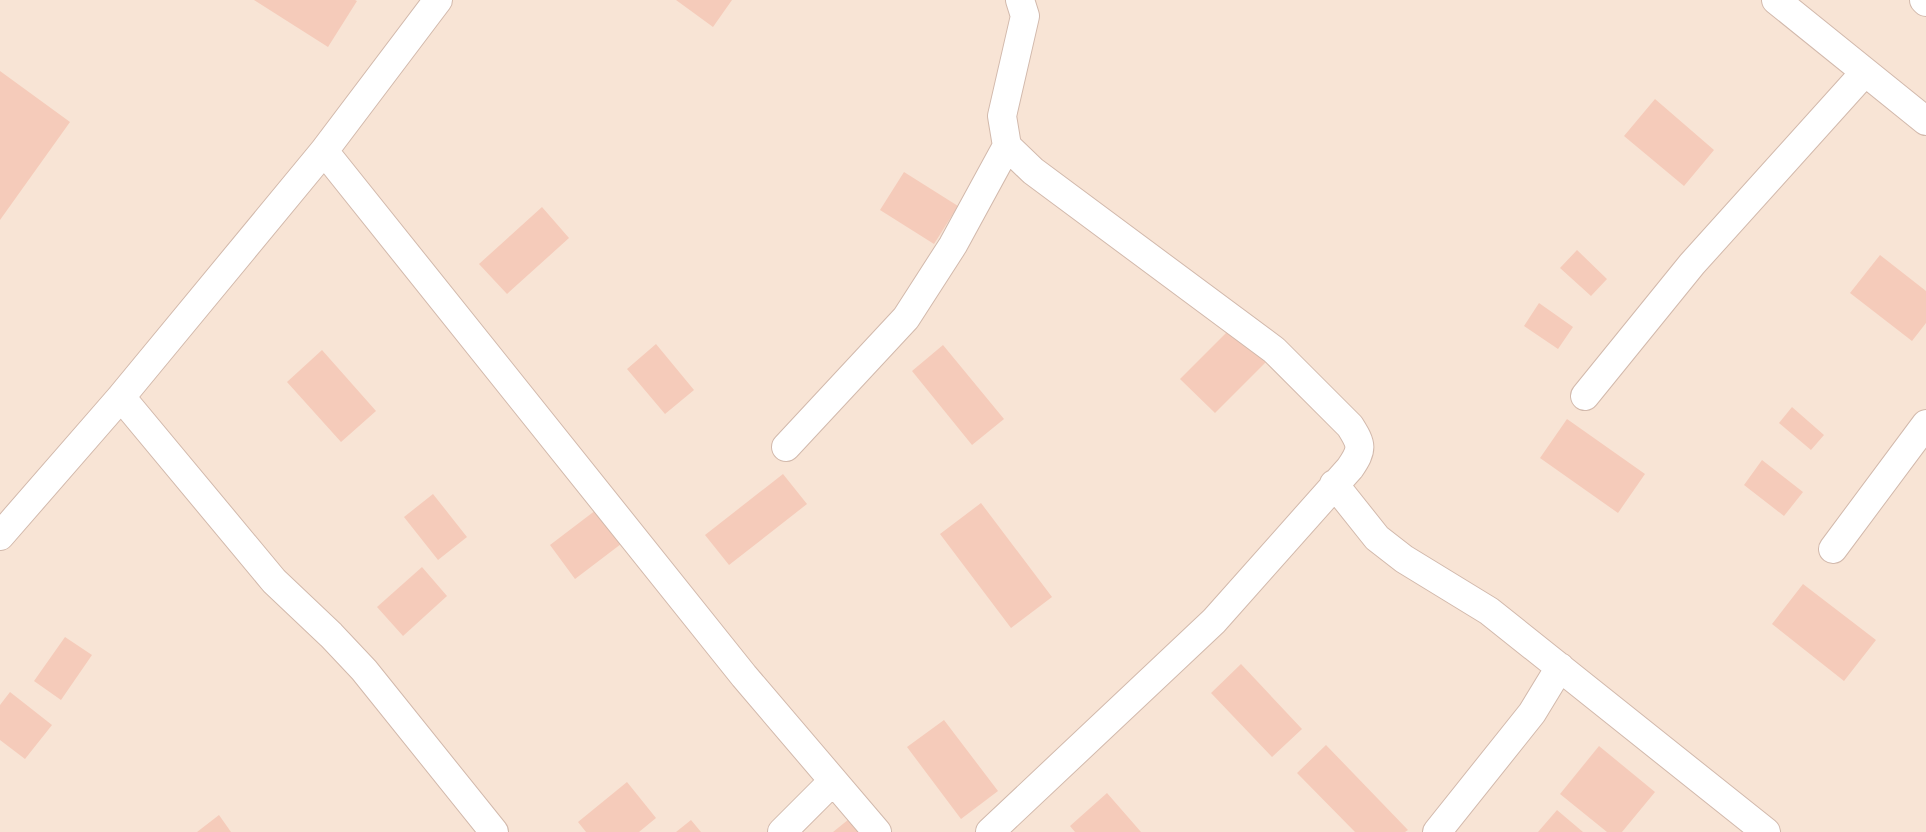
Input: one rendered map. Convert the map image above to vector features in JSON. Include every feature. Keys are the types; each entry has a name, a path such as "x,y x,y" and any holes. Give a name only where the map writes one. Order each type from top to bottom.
{"street":[{"path":"0,536 121,397 324,151 438,0"},
{"path":"990,832 1214,621 1350,468 1359,454 1359,440 1350,426 1274,350 1033,171 1007,146 1002,116 1026,16 1020,0"},
{"path":"1776,0 1926,122"},
{"path":"1585,396 1692,264 1865,72"},
{"path":"786,447 906,318 953,245 1007,146"},
{"path":"324,151 744,676 877,832"},
{"path":"121,397 274,581 331,635 364,670 494,832"},
{"path":"1832,549 1926,424"},
{"path":"1334,484 1377,538 1404,560 1489,611 1766,832"},
{"path":"1445,829 1532,713 1560,667"},
{"path":"782,832 833,781"}],"shaded area":[{"path":"0,0 1926,0 1926,832 0,832"}],"building":[{"path":"254,0 355,0 357,1 328,47"},
{"path":"676,0 732,0 713,27"},
{"path":"0,71 70,122 0,220"},
{"path":"1655,99 1714,150 1684,186 1624,136"},
{"path":"904,172 958,206 934,244 880,210"},
{"path":"542,207 569,238 507,294 479,264"},
{"path":"1577,250 1607,279 1591,296 1560,268"},
{"path":"1880,255 1926,291 1926,323 1912,341 1850,293"},
{"path":"1539,303 1573,327 1558,349 1524,326"},
{"path":"1233,326 1267,361 1215,413 1180,379"},
{"path":"656,344 694,390 665,414 627,369"},
{"path":"943,345 1004,419 972,445 912,371"},
{"path":"322,350 376,411 341,442 287,382"},
{"path":"1792,407 1824,435 1811,450 1779,423"},
{"path":"1567,419 1645,474 1618,513 1540,458"},
{"path":"1762,460 1803,492 1784,516 1744,485"},
{"path":"783,474 807,504 729,565 705,535"},
{"path":"433,494 467,537 438,560 404,517"},
{"path":"981,503 1052,597 1011,628 940,534"},
{"path":"596,510 621,544 575,579 550,545"},
{"path":"422,567 447,596 403,636 377,607"},
{"path":"1803,584 1876,640 1844,681 1772,624"},
{"path":"65,637 92,655 61,700 34,681"},
{"path":"1241,664 1302,729 1272,757 1211,693"},
{"path":"10,692 52,725 25,759 0,740 0,705"},
{"path":"944,720 998,791 961,819 907,747"},
{"path":"1326,745 1408,830 1405,832 1355,832 1297,773"},
{"path":"1599,746 1655,792 1622,832 1607,832 1560,794"},
{"path":"627,782 656,818 639,832 586,832 578,822"},
{"path":"1107,793 1141,832 1075,832 1070,826"},
{"path":"1557,810 1583,832 1538,832"},
{"path":"219,815 231,832 197,832"},
{"path":"854,815 868,832 833,832"},
{"path":"691,820 701,832 676,832"}]}
